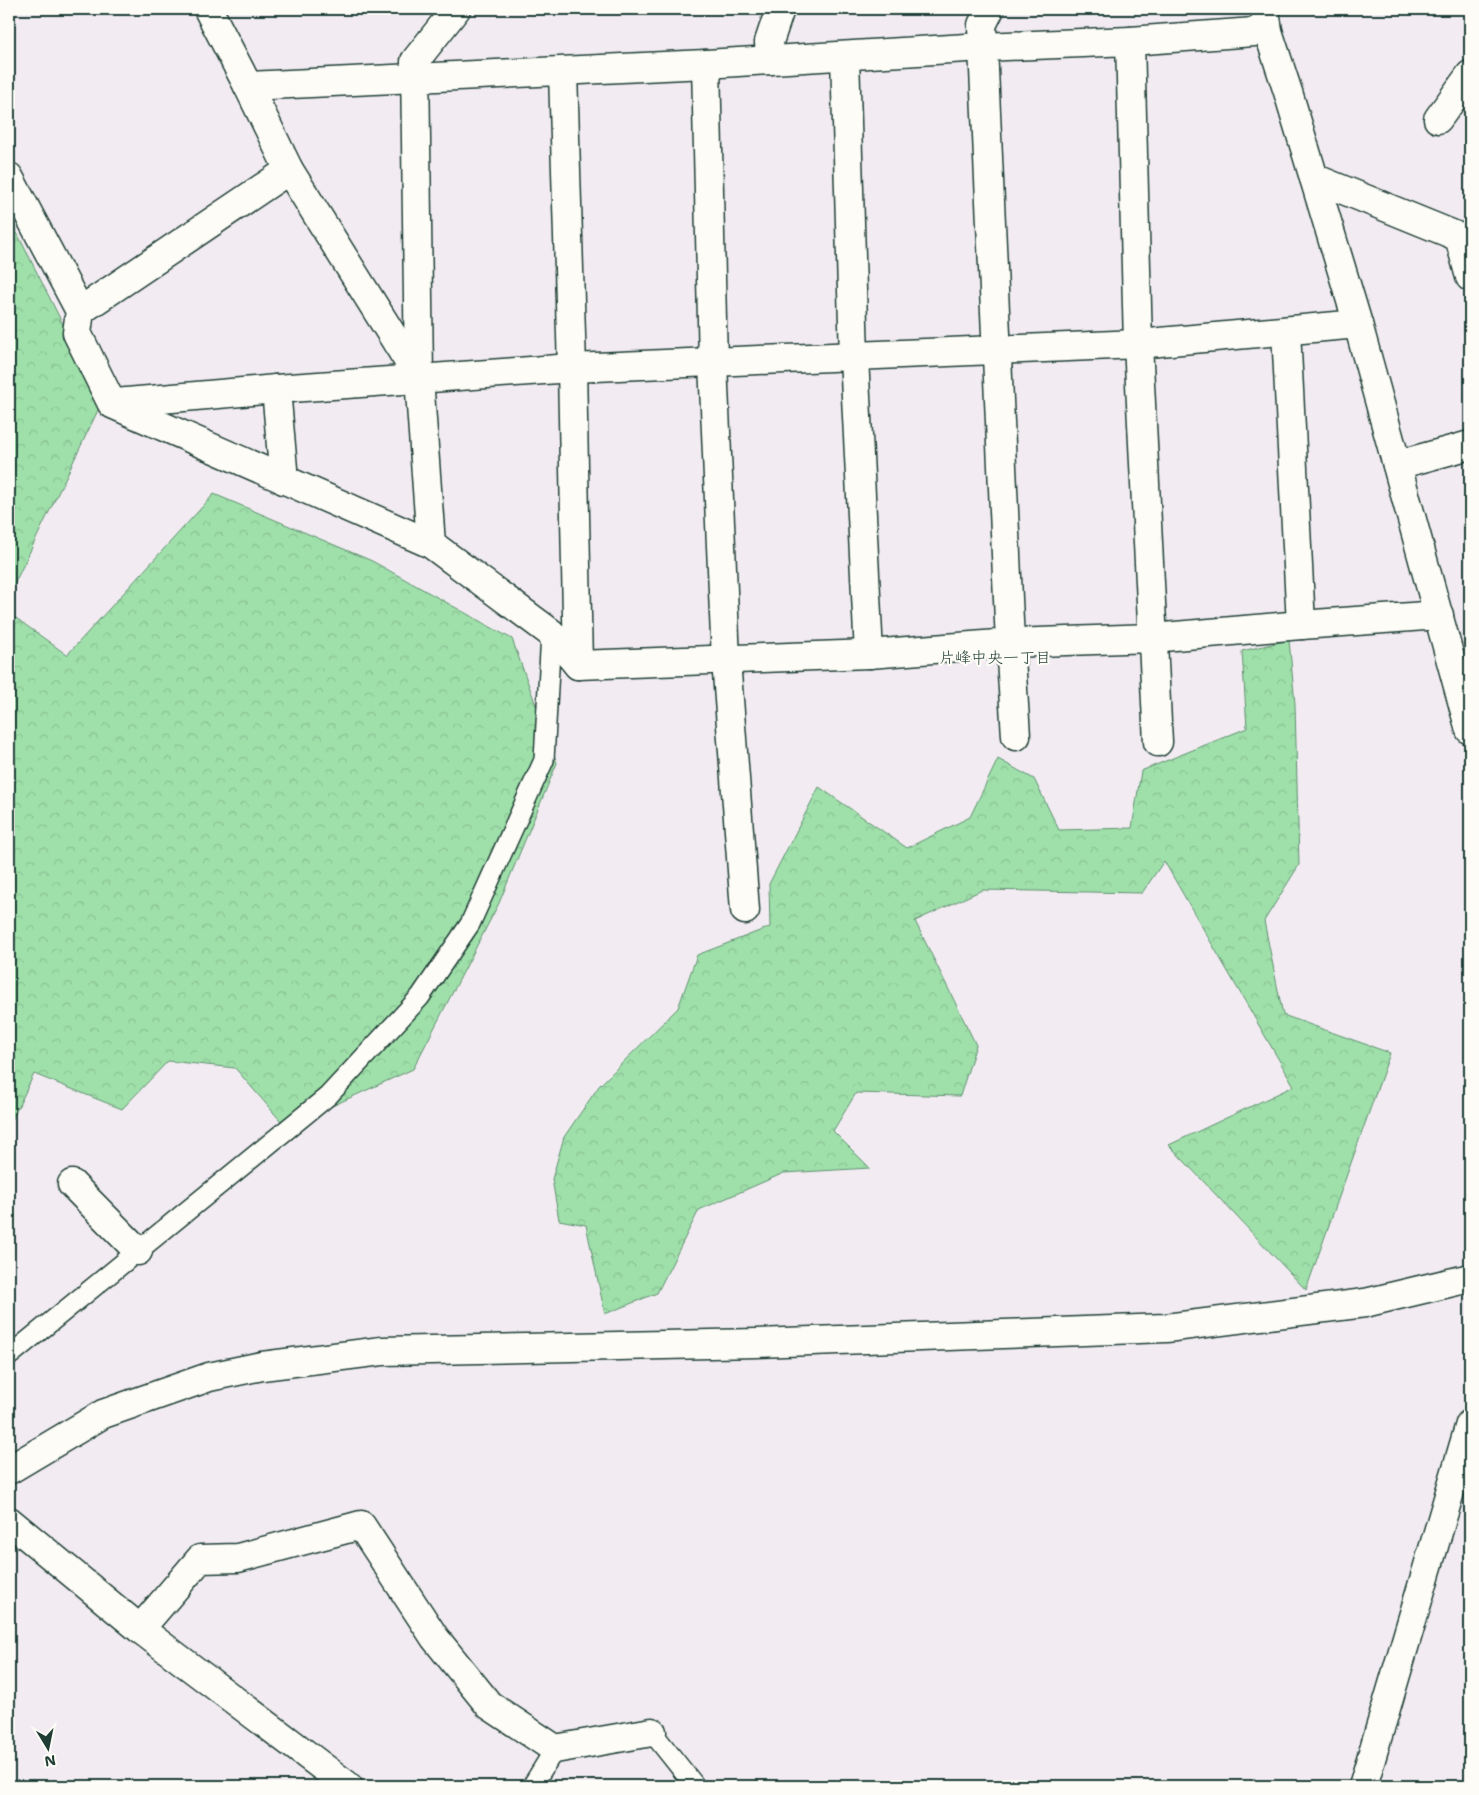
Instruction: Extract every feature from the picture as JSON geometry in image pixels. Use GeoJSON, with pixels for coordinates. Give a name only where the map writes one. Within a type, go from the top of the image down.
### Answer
{"type":"FeatureCollection","features":[{"type":"Feature","properties":{"kind":"street"},"geometry":{"type":"LineString","coordinates":[[208,9],[248,86],[288,170],[419,378]]}},
{"type":"Feature","properties":{"kind":"street"},"geometry":{"type":"LineString","coordinates":[[431,544],[419,378],[415,61],[456,9]]}},
{"type":"Feature","properties":{"kind":"street"},"geometry":{"type":"LineString","coordinates":[[770,60],[769,42],[780,9]]}},
{"type":"Feature","properties":{"kind":"street"},"geometry":{"type":"LineString","coordinates":[[990,9],[982,25],[1010,643],[1016,736]]}},
{"type":"Feature","properties":{"kind":"street"},"geometry":{"type":"LineString","coordinates":[[248,86],[563,72],[983,47],[1130,41],[1269,16],[1314,178],[1358,324],[1470,730]]}},
{"type":"Feature","properties":{"kind":"street"},"geometry":{"type":"LineString","coordinates":[[1130,41],[1138,344],[1158,742]]}},
{"type":"Feature","properties":{"kind":"street"},"geometry":{"type":"LineString","coordinates":[[845,56],[854,357],[869,654]]}},
{"type":"Feature","properties":{"kind":"street"},"geometry":{"type":"LineString","coordinates":[[706,64],[713,364],[726,660],[745,910]]}},
{"type":"Feature","properties":{"kind":"street"},"geometry":{"type":"LineString","coordinates":[[563,72],[572,368],[578,665]]}},
{"type":"Feature","properties":{"kind":"street"},"geometry":{"type":"LineString","coordinates":[[1438,119],[1470,75]]}},
{"type":"Feature","properties":{"kind":"street"},"geometry":{"type":"LineString","coordinates":[[80,311],[288,170]]}},
{"type":"Feature","properties":{"kind":"street"},"geometry":{"type":"LineString","coordinates":[[9,177],[80,311],[77,333],[112,404],[431,544],[552,633],[578,665]]}},
{"type":"Feature","properties":{"kind":"street"},"geometry":{"type":"LineString","coordinates":[[1314,178],[1465,240],[1470,278]]}},
{"type":"Feature","properties":{"kind":"street"},"geometry":{"type":"LineString","coordinates":[[112,404],[276,389],[572,368],[713,364],[996,349],[1138,344],[1358,324]]}},
{"type":"Feature","properties":{"kind":"street"},"geometry":{"type":"LineString","coordinates":[[1286,331],[1302,624]]}},
{"type":"Feature","properties":{"kind":"street"},"geometry":{"type":"LineString","coordinates":[[276,389],[284,480]]}},
{"type":"Feature","properties":{"kind":"street"},"geometry":{"type":"LineString","coordinates":[[1397,465],[1470,445]]}},
{"type":"Feature","properties":{"kind":"street"},"geometry":{"type":"LineString","coordinates":[[578,665],[869,654],[1010,643],[1152,638],[1302,624],[1439,615]]}},
{"type":"Feature","properties":{"kind":"street"},"geometry":{"type":"LineString","coordinates":[[72,1184],[138,1251]]}},
{"type":"Feature","properties":{"kind":"street"},"geometry":{"type":"LineString","coordinates":[[9,1470],[103,1414],[208,1377],[262,1366],[382,1350],[757,1343],[1166,1328],[1365,1304],[1470,1278]]}},
{"type":"Feature","properties":{"kind":"street"},"geometry":{"type":"LineString","coordinates":[[1363,1786],[1470,1424]]}},
{"type":"Feature","properties":{"kind":"street"},"geometry":{"type":"LineString","coordinates":[[9,1521],[140,1629],[348,1786]]}},
{"type":"Feature","properties":{"kind":"street"},"geometry":{"type":"LineString","coordinates":[[140,1629],[200,1559],[238,1558],[361,1525],[435,1638],[489,1705],[555,1749],[652,1732]]}},
{"type":"Feature","properties":{"kind":"lane"},"geometry":{"type":"LineString","coordinates":[[9,1356],[328,1096],[420,997],[470,924],[544,760],[552,633]]}},
{"type":"Feature","properties":{"kind":"lane"},"geometry":{"type":"LineString","coordinates":[[652,1732],[695,1786]]}},
{"type":"Feature","properties":{"kind":"lane"},"geometry":{"type":"LineString","coordinates":[[532,1786],[555,1749]]}},
{"type":"Feature","properties":{"kind":"green space"},"geometry":{"type":"Polygon","coordinates":[[[9,217],[102,402],[9,595],[9,217]]]}},
{"type":"Feature","properties":{"kind":"green space"},"geometry":{"type":"Polygon","coordinates":[[[214,494],[372,561],[512,639],[557,763],[499,903],[413,1069],[286,1127],[235,1068],[168,1061],[122,1109],[34,1074],[9,1126],[9,613],[67,655],[214,494]]]}},
{"type":"Feature","properties":{"kind":"green space"},"geometry":{"type":"Polygon","coordinates":[[[1289,640],[1295,704],[1299,865],[1264,921],[1283,1015],[1390,1053],[1306,1290],[1169,1145],[1294,1086],[1164,861],[1142,893],[982,890],[915,921],[976,1045],[960,1096],[856,1093],[833,1131],[870,1168],[784,1173],[699,1210],[657,1293],[605,1314],[586,1225],[559,1220],[552,1179],[564,1137],[599,1086],[678,1008],[697,955],[770,927],[769,884],[819,787],[907,848],[970,817],[998,759],[1034,779],[1059,830],[1132,828],[1141,771],[1247,728],[1242,651],[1289,640]]]}},
{"type":"Feature","properties":{"kind":"district","name":"片峰中央一丁目"},"geometry":{"type":"Point","coordinates":[995,657]}}]}
